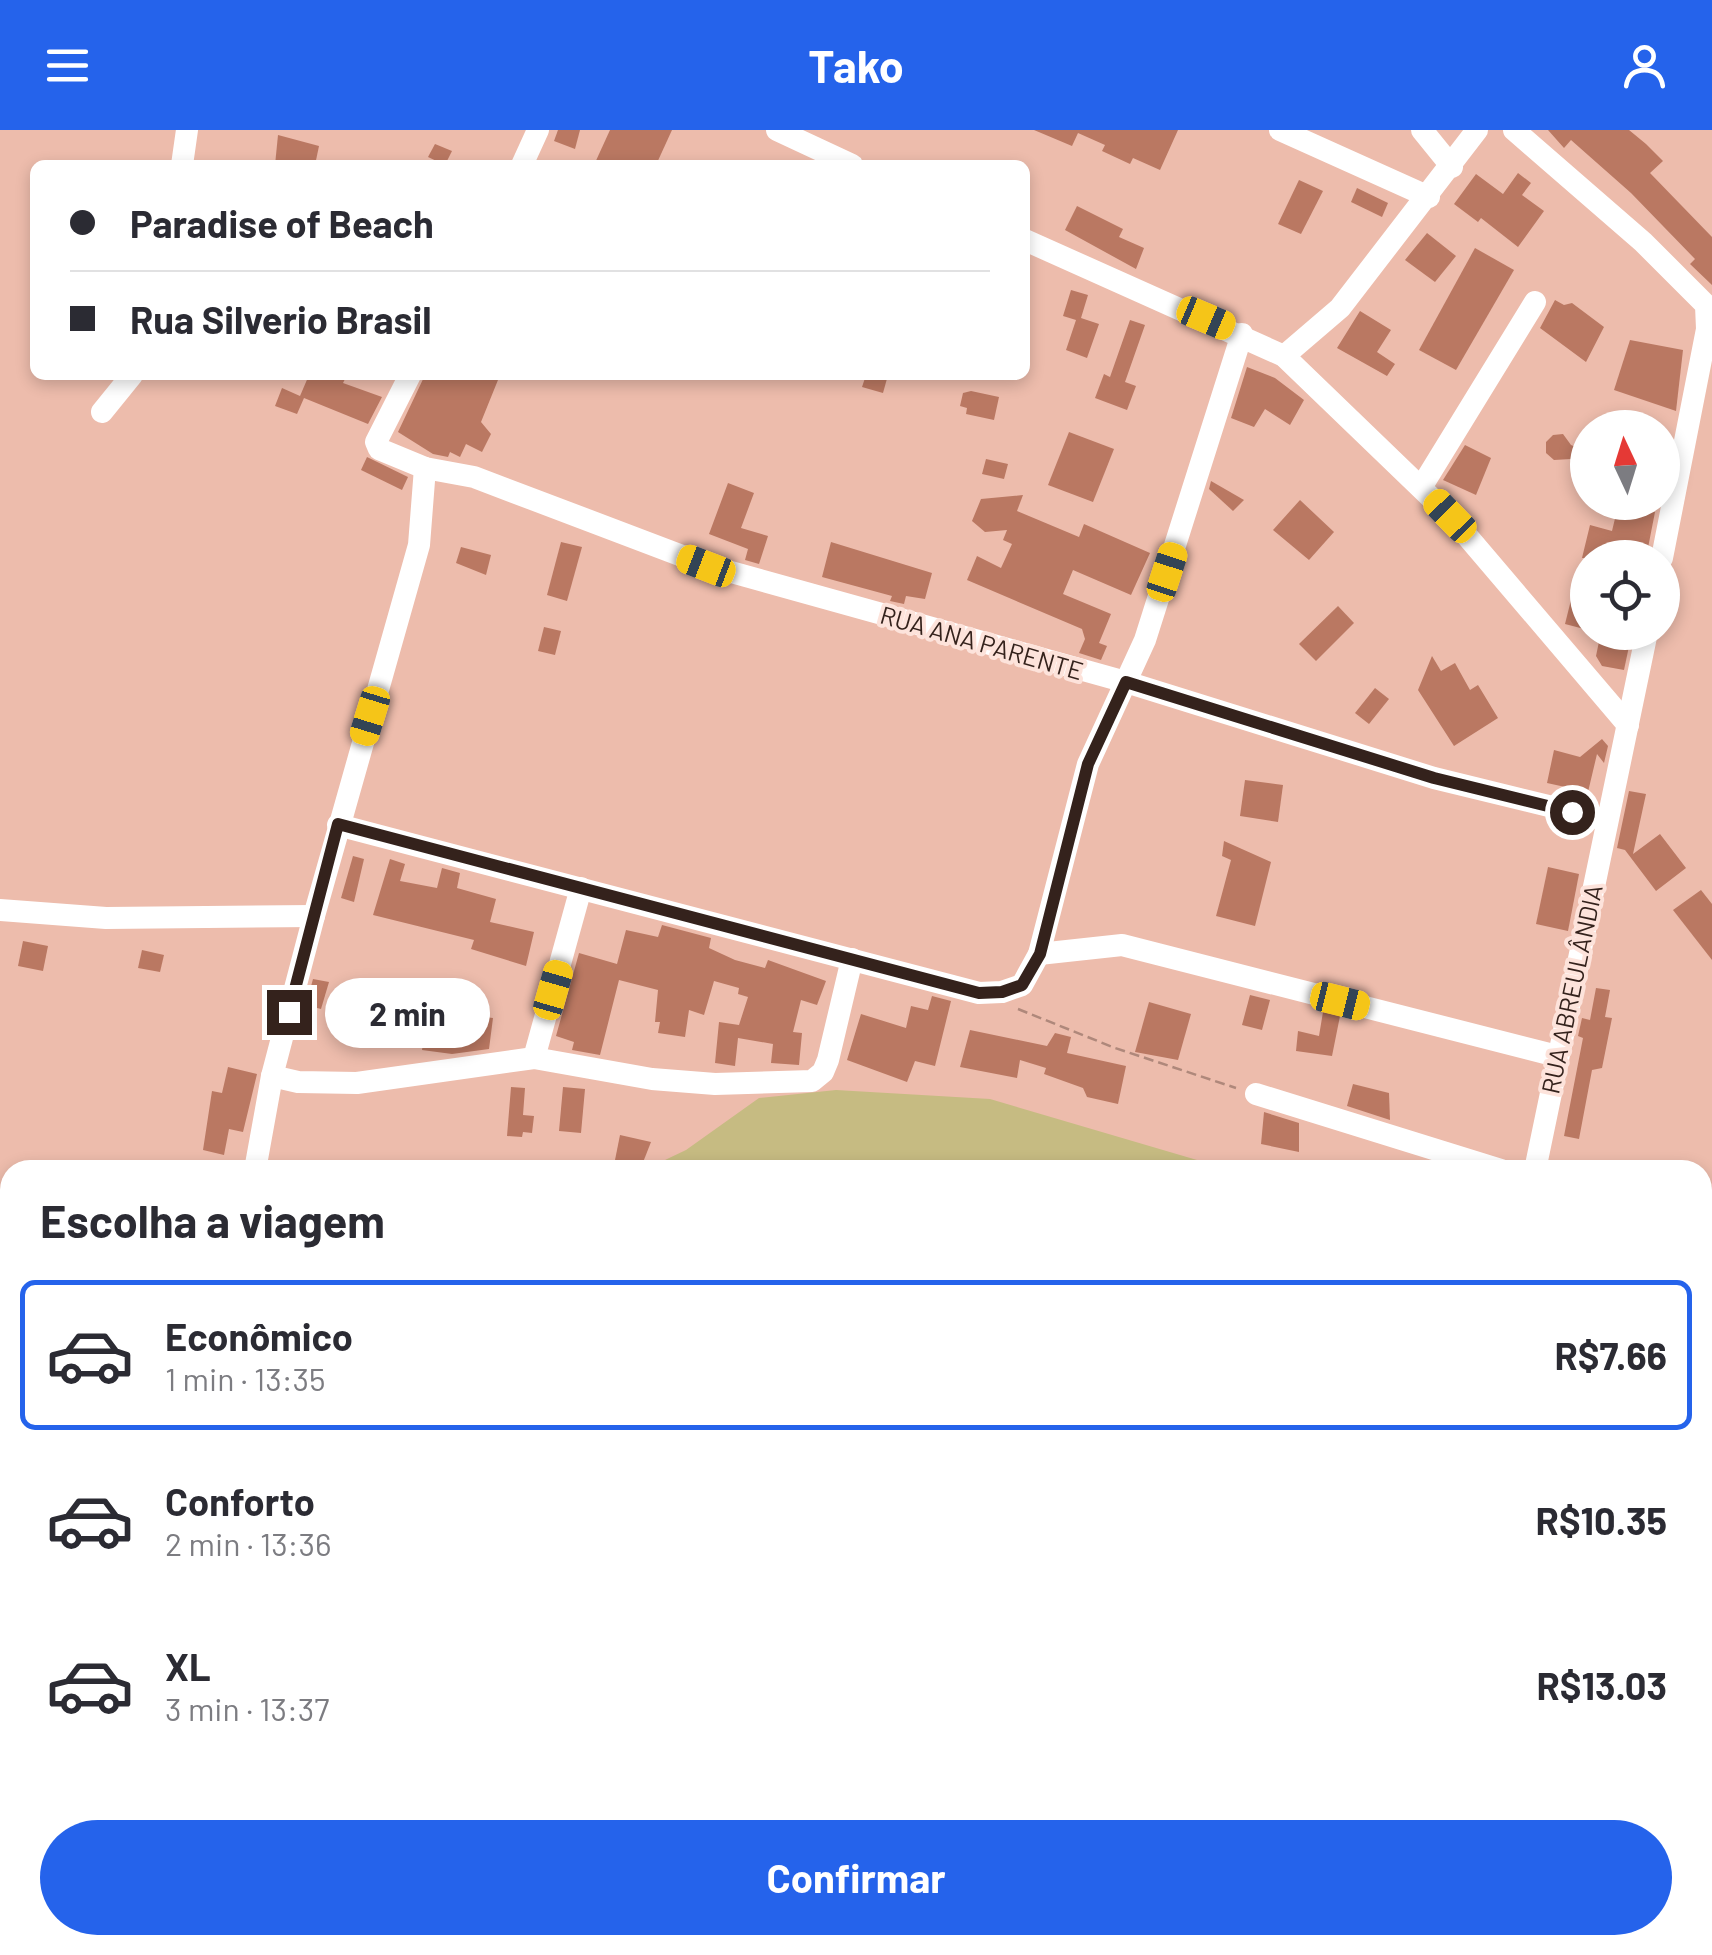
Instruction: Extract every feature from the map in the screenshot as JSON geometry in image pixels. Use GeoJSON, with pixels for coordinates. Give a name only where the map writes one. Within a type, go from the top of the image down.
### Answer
{"type":"FeatureCollection","features":[{"type":"Feature","properties":{"kind":"street"},"geometry":{"type":"LineString","coordinates":[[183,160],[187,130]]}},
{"type":"Feature","properties":{"kind":"street"},"geometry":{"type":"LineString","coordinates":[[524,160],[538,130]]}},
{"type":"Feature","properties":{"kind":"street"},"geometry":{"type":"LineString","coordinates":[[777,130],[841,160]]}},
{"type":"Feature","properties":{"kind":"street"},"geometry":{"type":"LineString","coordinates":[[1280,130],[1429,198]]}},
{"type":"Feature","properties":{"kind":"street"},"geometry":{"type":"LineString","coordinates":[[1422,130],[1452,167]]}},
{"type":"Feature","properties":{"kind":"street"},"geometry":{"type":"LineString","coordinates":[[1284,356],[1340,308],[1429,198],[1477,130]]}},
{"type":"Feature","properties":{"kind":"street"},"geometry":{"type":"LineString","coordinates":[[1514,130],[1644,242],[1706,305],[1705,344],[1666,540]]}},
{"type":"Feature","properties":{"kind":"street"},"geometry":{"type":"LineString","coordinates":[[1030,242],[1284,356],[1422,486],[1628,725]]}},
{"type":"Feature","properties":{"kind":"street"},"geometry":{"type":"LineString","coordinates":[[1422,486],[1535,302]]}},
{"type":"Feature","properties":{"kind":"street"},"geometry":{"type":"LineString","coordinates":[[338,824],[990,993],[1022,985],[1040,954],[1088,764],[1145,640],[1242,334]]}},
{"type":"Feature","properties":{"kind":"street"},"geometry":{"type":"LineString","coordinates":[[102,412],[128,380]]}},
{"type":"Feature","properties":{"kind":"street","name":"RUA ANA PARENTE"},"geometry":{"type":"LineString","coordinates":[[407,380],[376,434],[379,449],[425,468],[474,476],[706,566],[1126,682],[1434,778],[1606,820]]}},
{"type":"Feature","properties":{"kind":"street"},"geometry":{"type":"LineString","coordinates":[[257,1160],[272,1076],[338,824],[418,544],[425,468]]}},
{"type":"Feature","properties":{"kind":"street","name":"RUA ABREULÂNDIA"},"geometry":{"type":"LineString","coordinates":[[1536,1160],[1643,650]]}},
{"type":"Feature","properties":{"kind":"street"},"geometry":{"type":"LineString","coordinates":[[534,1058],[582,888]]}},
{"type":"Feature","properties":{"kind":"street"},"geometry":{"type":"LineString","coordinates":[[0,910],[106,918],[314,916]]}},
{"type":"Feature","properties":{"kind":"street"},"geometry":{"type":"LineString","coordinates":[[1040,954],[1122,946],[1557,1056]]}},
{"type":"Feature","properties":{"kind":"street"},"geometry":{"type":"LineString","coordinates":[[272,1076],[298,1082],[357,1082],[534,1058],[652,1079],[715,1084],[812,1082],[828,1060],[852,959]]}},
{"type":"Feature","properties":{"kind":"street"},"geometry":{"type":"LineString","coordinates":[[1256,1094],[1469,1160]]}},
{"type":"Feature","properties":{"kind":"path"},"geometry":{"type":"LineString","coordinates":[[1013,1007],[1115,1048],[1256,1094]]}},
{"type":"Feature","properties":{"kind":"shaded area"},"geometry":{"type":"Polygon","coordinates":[[[836,1090],[990,1099],[1197,1160],[665,1160],[686,1150],[759,1098],[836,1090]]]}},
{"type":"Feature","properties":{"kind":"building"},"geometry":{"type":"Polygon","coordinates":[[[558,130],[580,130],[575,149],[554,141],[558,130]]]}},
{"type":"Feature","properties":{"kind":"building"},"geometry":{"type":"Polygon","coordinates":[[[610,130],[672,130],[658,160],[596,160],[610,130]]]}},
{"type":"Feature","properties":{"kind":"building"},"geometry":{"type":"Polygon","coordinates":[[[1034,130],[1178,130],[1160,170],[1133,158],[1130,164],[1102,151],[1105,145],[1078,133],[1072,146],[1034,130]]]}},
{"type":"Feature","properties":{"kind":"building"},"geometry":{"type":"Polygon","coordinates":[[[1548,130],[1629,130],[1646,144],[1663,161],[1650,173],[1712,237],[1712,285],[1690,264],[1695,259],[1631,193],[1571,140],[1564,148],[1548,130]]]}},
{"type":"Feature","properties":{"kind":"building"},"geometry":{"type":"Polygon","coordinates":[[[278,135],[319,146],[316,160],[276,160],[278,135]]]}},
{"type":"Feature","properties":{"kind":"building"},"geometry":{"type":"Polygon","coordinates":[[[435,144],[452,151],[448,160],[428,157],[435,144]]]}},
{"type":"Feature","properties":{"kind":"building"},"geometry":{"type":"Polygon","coordinates":[[[1518,173],[1531,183],[1522,195],[1544,211],[1518,247],[1481,218],[1478,222],[1454,204],[1476,174],[1503,194],[1518,173]]]}},
{"type":"Feature","properties":{"kind":"building"},"geometry":{"type":"Polygon","coordinates":[[[1299,180],[1323,191],[1301,234],[1278,224],[1299,180]]]}},
{"type":"Feature","properties":{"kind":"building"},"geometry":{"type":"Polygon","coordinates":[[[1357,188],[1388,203],[1382,217],[1351,202],[1357,188]]]}},
{"type":"Feature","properties":{"kind":"building"},"geometry":{"type":"Polygon","coordinates":[[[1077,206],[1123,229],[1119,237],[1144,248],[1136,269],[1065,230],[1077,206]]]}},
{"type":"Feature","properties":{"kind":"building"},"geometry":{"type":"Polygon","coordinates":[[[1427,233],[1456,256],[1435,282],[1405,260],[1427,233]]]}},
{"type":"Feature","properties":{"kind":"building"},"geometry":{"type":"Polygon","coordinates":[[[1475,248],[1514,270],[1456,370],[1419,350],[1475,248]]]}},
{"type":"Feature","properties":{"kind":"building"},"geometry":{"type":"Polygon","coordinates":[[[1071,290],[1088,295],[1081,318],[1099,324],[1087,358],[1066,350],[1076,320],[1063,316],[1071,290]]]}},
{"type":"Feature","properties":{"kind":"building"},"geometry":{"type":"Polygon","coordinates":[[[1555,300],[1564,305],[1572,303],[1604,327],[1586,362],[1540,328],[1555,300]]]}},
{"type":"Feature","properties":{"kind":"building"},"geometry":{"type":"Polygon","coordinates":[[[1360,311],[1391,330],[1377,352],[1395,364],[1387,376],[1337,348],[1360,311]]]}},
{"type":"Feature","properties":{"kind":"building"},"geometry":{"type":"Polygon","coordinates":[[[1130,320],[1145,325],[1125,382],[1136,386],[1127,410],[1095,398],[1104,374],[1110,377],[1130,320]]]}},
{"type":"Feature","properties":{"kind":"building"},"geometry":{"type":"Polygon","coordinates":[[[1630,340],[1683,350],[1676,410],[1614,390],[1630,340]]]}},
{"type":"Feature","properties":{"kind":"building"},"geometry":{"type":"Polygon","coordinates":[[[1247,367],[1275,378],[1304,400],[1290,425],[1265,409],[1254,427],[1231,418],[1247,367]]]}},
{"type":"Feature","properties":{"kind":"building"},"geometry":{"type":"Polygon","coordinates":[[[307,380],[344,380],[343,383],[382,397],[368,424],[304,398],[297,414],[275,406],[282,388],[300,396],[307,380]]]}},
{"type":"Feature","properties":{"kind":"building"},"geometry":{"type":"Polygon","coordinates":[[[423,380],[498,380],[481,422],[491,434],[482,452],[466,444],[460,457],[450,452],[448,457],[433,454],[398,432],[423,380]]]}},
{"type":"Feature","properties":{"kind":"building"},"geometry":{"type":"Polygon","coordinates":[[[864,380],[887,380],[883,393],[862,387],[864,380]]]}},
{"type":"Feature","properties":{"kind":"building"},"geometry":{"type":"Polygon","coordinates":[[[963,393],[999,397],[994,420],[966,414],[967,408],[960,406],[963,393]]]}},
{"type":"Feature","properties":{"kind":"building"},"geometry":{"type":"Polygon","coordinates":[[[1069,432],[1114,449],[1093,502],[1048,485],[1069,432]]]}},
{"type":"Feature","properties":{"kind":"building"},"geometry":{"type":"Polygon","coordinates":[[[1563,434],[1570,444],[1570,459],[1554,460],[1546,453],[1546,442],[1553,435],[1563,434]]]}},
{"type":"Feature","properties":{"kind":"building"},"geometry":{"type":"Polygon","coordinates":[[[1465,445],[1491,458],[1476,495],[1443,480],[1465,445]]]}},
{"type":"Feature","properties":{"kind":"building"},"geometry":{"type":"Polygon","coordinates":[[[367,457],[408,477],[402,490],[361,470],[367,457]]]}},
{"type":"Feature","properties":{"kind":"building"},"geometry":{"type":"Polygon","coordinates":[[[986,459],[1008,464],[1004,479],[982,474],[986,459]]]}},
{"type":"Feature","properties":{"kind":"building"},"geometry":{"type":"Polygon","coordinates":[[[1211,481],[1244,500],[1233,511],[1209,489],[1211,481]]]}},
{"type":"Feature","properties":{"kind":"building"},"geometry":{"type":"Polygon","coordinates":[[[728,483],[754,493],[741,528],[768,536],[759,564],[745,560],[748,549],[709,534],[728,483]]]}},
{"type":"Feature","properties":{"kind":"building"},"geometry":{"type":"Polygon","coordinates":[[[1023,495],[1017,511],[1079,537],[1084,524],[1150,553],[1131,595],[1073,570],[1063,594],[1111,614],[1099,643],[1107,646],[1101,660],[1079,653],[1085,639],[1082,629],[967,580],[977,556],[1001,568],[1012,544],[1003,540],[1007,530],[985,532],[972,521],[981,499],[1023,495]]]}},
{"type":"Feature","properties":{"kind":"building"},"geometry":{"type":"Polygon","coordinates":[[[1300,500],[1334,532],[1309,560],[1273,530],[1300,500]]]}},
{"type":"Feature","properties":{"kind":"building"},"geometry":{"type":"Polygon","coordinates":[[[1615,520],[1653,520],[1650,540],[1586,540],[1590,525],[1612,531],[1615,520]]]}},
{"type":"Feature","properties":{"kind":"building"},"geometry":{"type":"Polygon","coordinates":[[[561,542],[582,547],[567,601],[547,595],[561,542]]]}},
{"type":"Feature","properties":{"kind":"building"},"geometry":{"type":"Polygon","coordinates":[[[831,542],[932,573],[925,599],[906,596],[904,604],[890,601],[892,596],[822,577],[831,542]]]}},
{"type":"Feature","properties":{"kind":"building"},"geometry":{"type":"Polygon","coordinates":[[[461,547],[491,555],[486,575],[456,563],[461,547]]]}},
{"type":"Feature","properties":{"kind":"building"},"geometry":{"type":"Polygon","coordinates":[[[1338,606],[1354,623],[1316,661],[1299,644],[1338,606]]]}},
{"type":"Feature","properties":{"kind":"building"},"geometry":{"type":"Polygon","coordinates":[[[544,627],[561,631],[555,655],[538,651],[544,627]]]}},
{"type":"Feature","properties":{"kind":"building"},"geometry":{"type":"Polygon","coordinates":[[[1597,650],[1628,650],[1624,670],[1602,666],[1597,650]]]}},
{"type":"Feature","properties":{"kind":"building"},"geometry":{"type":"Polygon","coordinates":[[[1432,656],[1441,671],[1455,663],[1470,690],[1478,685],[1498,718],[1454,746],[1418,690],[1432,656]]]}},
{"type":"Feature","properties":{"kind":"building"},"geometry":{"type":"Polygon","coordinates":[[[1375,688],[1389,699],[1369,724],[1355,713],[1375,688]]]}},
{"type":"Feature","properties":{"kind":"building"},"geometry":{"type":"Polygon","coordinates":[[[1602,739],[1608,746],[1604,763],[1597,754],[1588,792],[1547,783],[1554,750],[1580,757],[1602,739]]]}},
{"type":"Feature","properties":{"kind":"building"},"geometry":{"type":"Polygon","coordinates":[[[1245,780],[1283,785],[1278,822],[1240,816],[1245,780]]]}},
{"type":"Feature","properties":{"kind":"building"},"geometry":{"type":"Polygon","coordinates":[[[1629,791],[1646,794],[1633,854],[1660,834],[1686,868],[1656,891],[1625,850],[1617,848],[1629,791]]]}},
{"type":"Feature","properties":{"kind":"building"},"geometry":{"type":"Polygon","coordinates":[[[1224,841],[1271,862],[1255,926],[1216,916],[1231,860],[1222,856],[1224,841]]]}},
{"type":"Feature","properties":{"kind":"building"},"geometry":{"type":"Polygon","coordinates":[[[353,856],[364,859],[354,902],[341,898],[353,856]]]}},
{"type":"Feature","properties":{"kind":"building"},"geometry":{"type":"Polygon","coordinates":[[[390,859],[405,864],[400,881],[437,888],[442,868],[460,873],[457,888],[496,899],[490,922],[534,932],[526,966],[471,949],[474,940],[373,915],[390,859]]]}},
{"type":"Feature","properties":{"kind":"building"},"geometry":{"type":"Polygon","coordinates":[[[1548,867],[1579,874],[1568,931],[1536,924],[1548,867]]]}},
{"type":"Feature","properties":{"kind":"building"},"geometry":{"type":"Polygon","coordinates":[[[1701,890],[1712,904],[1712,960],[1673,910],[1701,890]]]}},
{"type":"Feature","properties":{"kind":"building"},"geometry":{"type":"Polygon","coordinates":[[[662,925],[711,938],[709,948],[735,960],[765,968],[768,960],[826,981],[817,1005],[801,1000],[793,1032],[802,1033],[799,1065],[771,1063],[773,1044],[738,1038],[735,1066],[715,1063],[719,1022],[739,1025],[748,997],[738,994],[739,988],[714,981],[704,1015],[689,1010],[685,1037],[658,1033],[658,990],[619,980],[600,1055],[572,1050],[574,1042],[556,1036],[579,953],[617,964],[626,930],[658,937],[662,925]]]}},
{"type":"Feature","properties":{"kind":"building"},"geometry":{"type":"Polygon","coordinates":[[[23,941],[48,946],[43,971],[18,966],[23,941]]]}},
{"type":"Feature","properties":{"kind":"building"},"geometry":{"type":"Polygon","coordinates":[[[142,950],[164,955],[160,972],[138,968],[142,950]]]}},
{"type":"Feature","properties":{"kind":"building"},"geometry":{"type":"Polygon","coordinates":[[[313,979],[329,982],[321,1009],[306,1005],[313,979]]]}},
{"type":"Feature","properties":{"kind":"building"},"geometry":{"type":"Polygon","coordinates":[[[1596,988],[1610,990],[1605,1017],[1612,1018],[1602,1068],[1592,1070],[1579,1139],[1564,1136],[1583,1038],[1578,1036],[1582,1018],[1590,1020],[1596,988]]]}},
{"type":"Feature","properties":{"kind":"building"},"geometry":{"type":"Polygon","coordinates":[[[1250,995],[1270,1000],[1262,1030],[1242,1025],[1250,995]]]}},
{"type":"Feature","properties":{"kind":"building"},"geometry":{"type":"Polygon","coordinates":[[[932,996],[951,1001],[935,1066],[915,1061],[907,1082],[847,1060],[861,1014],[906,1028],[911,1006],[928,1010],[932,996]]]}},
{"type":"Feature","properties":{"kind":"building"},"geometry":{"type":"Polygon","coordinates":[[[1149,1002],[1191,1014],[1178,1060],[1135,1052],[1149,1002]]]}},
{"type":"Feature","properties":{"kind":"building"},"geometry":{"type":"Polygon","coordinates":[[[1323,1012],[1340,1016],[1332,1056],[1296,1051],[1298,1031],[1319,1036],[1323,1012]]]}},
{"type":"Feature","properties":{"kind":"building"},"geometry":{"type":"Polygon","coordinates":[[[467,1015],[493,1018],[489,1049],[452,1054],[422,1050],[427,1020],[466,1027],[467,1015]]]}},
{"type":"Feature","properties":{"kind":"building"},"geometry":{"type":"Polygon","coordinates":[[[970,1030],[1047,1046],[1055,1033],[1071,1037],[1067,1053],[1126,1066],[1118,1104],[1087,1097],[1083,1088],[1044,1074],[1046,1068],[1020,1060],[1017,1078],[960,1067],[970,1030]]]}},
{"type":"Feature","properties":{"kind":"building"},"geometry":{"type":"Polygon","coordinates":[[[228,1067],[257,1074],[243,1132],[229,1129],[224,1155],[203,1150],[212,1091],[222,1093],[228,1067]]]}},
{"type":"Feature","properties":{"kind":"building"},"geometry":{"type":"Polygon","coordinates":[[[1353,1084],[1389,1093],[1390,1120],[1347,1106],[1353,1084]]]}},
{"type":"Feature","properties":{"kind":"building"},"geometry":{"type":"Polygon","coordinates":[[[511,1087],[525,1088],[523,1115],[534,1116],[532,1133],[523,1132],[522,1137],[507,1136],[511,1087]]]}},
{"type":"Feature","properties":{"kind":"building"},"geometry":{"type":"Polygon","coordinates":[[[563,1087],[585,1089],[581,1133],[559,1131],[563,1087]]]}},
{"type":"Feature","properties":{"kind":"building"},"geometry":{"type":"Polygon","coordinates":[[[1264,1112],[1299,1123],[1299,1152],[1261,1144],[1264,1112]]]}},
{"type":"Feature","properties":{"kind":"building"},"geometry":{"type":"Polygon","coordinates":[[[620,1135],[651,1142],[644,1160],[615,1160],[620,1135]]]}},
{"type":"Feature","properties":{"kind":"route"},"geometry":{"type":"LineString","coordinates":[[289,1012],[338,824],[979,993],[1013,989],[1022,985],[1040,954],[1088,764],[1126,682],[1434,778],[1572,812]]}}]}
